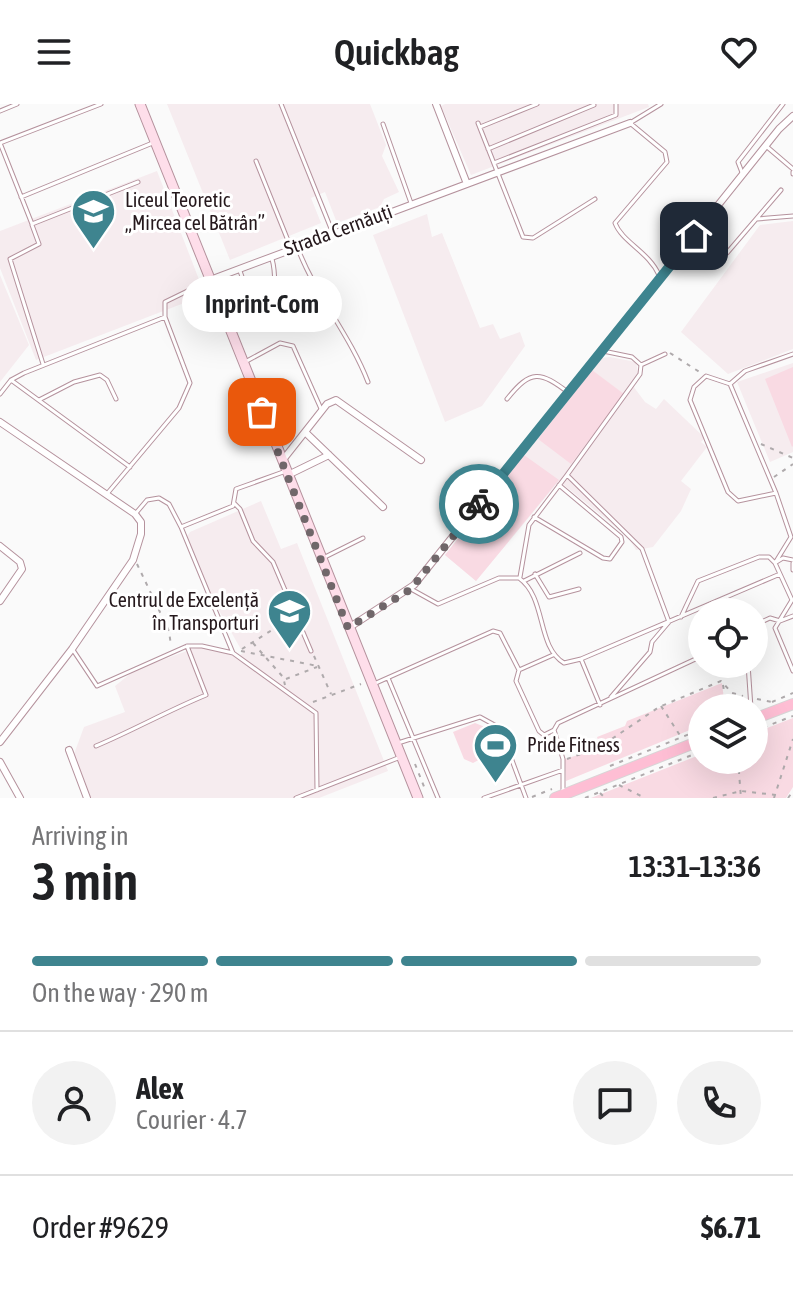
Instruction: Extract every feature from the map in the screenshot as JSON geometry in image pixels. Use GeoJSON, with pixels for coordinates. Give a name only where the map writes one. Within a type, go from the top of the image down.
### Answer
{"type":"FeatureCollection","features":[{"type":"Feature","properties":{"kind":"main road"},"geometry":{"type":"LineString","coordinates":[[140,104],[418,798]]}},
{"type":"Feature","properties":{"kind":"main road"},"geometry":{"type":"LineString","coordinates":[[768,711],[793,704]]}},
{"type":"Feature","properties":{"kind":"main road"},"geometry":{"type":"LineString","coordinates":[[560,792],[688,745]]}},
{"type":"Feature","properties":{"kind":"street"},"geometry":{"type":"LineString","coordinates":[[436,104],[467,184]]}},
{"type":"Feature","properties":{"kind":"street"},"geometry":{"type":"LineString","coordinates":[[348,628],[411,589],[793,116]]}},
{"type":"Feature","properties":{"kind":"street","name":"Strada Cernăuți"},"geometry":{"type":"LineString","coordinates":[[210,280],[332,231],[630,123]]}},
{"type":"Feature","properties":{"kind":"street"},"geometry":{"type":"LineString","coordinates":[[282,461],[331,401],[344,403],[421,460]]}},
{"type":"Feature","properties":{"kind":"street"},"geometry":{"type":"LineString","coordinates":[[0,422],[135,514],[141,522],[133,560],[72,649],[0,742]]}},
{"type":"Feature","properties":{"kind":"street"},"geometry":{"type":"LineString","coordinates":[[305,432],[383,507]]}},
{"type":"Feature","properties":{"kind":"street"},"geometry":{"type":"LineString","coordinates":[[287,473],[329,455]]}},
{"type":"Feature","properties":{"kind":"street"},"geometry":{"type":"LineString","coordinates":[[0,546],[20,562],[22,569],[0,601]]}},
{"type":"Feature","properties":{"kind":"street"},"geometry":{"type":"LineString","coordinates":[[69,750],[87,798]]}},
{"type":"Feature","properties":{"kind":"street"},"geometry":{"type":"LineString","coordinates":[[0,762],[20,798]]}},
{"type":"Feature","properties":{"kind":"lane"},"geometry":{"type":"LineString","coordinates":[[0,111],[17,104]]}},
{"type":"Feature","properties":{"kind":"lane"},"geometry":{"type":"LineString","coordinates":[[43,364],[10,259],[39,244],[0,143],[101,104]]}},
{"type":"Feature","properties":{"kind":"lane"},"geometry":{"type":"LineString","coordinates":[[281,104],[332,231]]}},
{"type":"Feature","properties":{"kind":"lane"},"geometry":{"type":"LineString","coordinates":[[537,104],[479,125],[520,232],[528,240],[595,199]]}},
{"type":"Feature","properties":{"kind":"lane"},"geometry":{"type":"LineString","coordinates":[[494,163],[616,115],[616,104]]}},
{"type":"Feature","properties":{"kind":"lane"},"geometry":{"type":"LineString","coordinates":[[660,279],[644,252],[618,231],[615,223],[668,158],[658,145],[630,123],[661,104]]}},
{"type":"Feature","properties":{"kind":"lane"},"geometry":{"type":"LineString","coordinates":[[743,175],[738,162],[783,104]]}},
{"type":"Feature","properties":{"kind":"lane"},"geometry":{"type":"LineString","coordinates":[[488,149],[594,105]]}},
{"type":"Feature","properties":{"kind":"lane"},"geometry":{"type":"LineString","coordinates":[[383,124],[411,203]]}},
{"type":"Feature","properties":{"kind":"lane"},"geometry":{"type":"LineString","coordinates":[[21,197],[155,142]]}},
{"type":"Feature","properties":{"kind":"lane"},"geometry":{"type":"LineString","coordinates":[[766,146],[793,172]]}},
{"type":"Feature","properties":{"kind":"lane"},"geometry":{"type":"LineString","coordinates":[[256,161],[294,247],[339,329],[353,344],[368,382]]}},
{"type":"Feature","properties":{"kind":"lane"},"geometry":{"type":"LineString","coordinates":[[32,224],[138,182]]}},
{"type":"Feature","properties":{"kind":"lane"},"geometry":{"type":"LineString","coordinates":[[694,236],[723,255],[730,252],[781,190]]}},
{"type":"Feature","properties":{"kind":"lane"},"geometry":{"type":"LineString","coordinates":[[757,219],[793,216]]}},
{"type":"Feature","properties":{"kind":"lane"},"geometry":{"type":"LineString","coordinates":[[230,330],[276,306],[272,289],[276,273],[271,256]]}},
{"type":"Feature","properties":{"kind":"lane"},"geometry":{"type":"LineString","coordinates":[[240,268],[256,317]]}},
{"type":"Feature","properties":{"kind":"lane"},"geometry":{"type":"LineString","coordinates":[[106,495],[188,393],[190,383],[165,317],[165,302],[210,280]]}},
{"type":"Feature","properties":{"kind":"lane"},"geometry":{"type":"LineString","coordinates":[[0,394],[11,380],[43,364],[165,317]]}},
{"type":"Feature","properties":{"kind":"lane"},"geometry":{"type":"LineString","coordinates":[[243,363],[280,343],[293,346],[322,411]]}},
{"type":"Feature","properties":{"kind":"lane"},"geometry":{"type":"LineString","coordinates":[[603,351],[632,357],[641,365]]}},
{"type":"Feature","properties":{"kind":"lane"},"geometry":{"type":"LineString","coordinates":[[641,365],[665,354]]}},
{"type":"Feature","properties":{"kind":"lane"},"geometry":{"type":"LineString","coordinates":[[730,384],[745,371],[793,354]]}},
{"type":"Feature","properties":{"kind":"lane"},"geometry":{"type":"LineString","coordinates":[[641,365],[636,385],[534,517],[524,537],[522,579],[533,594],[553,655],[564,663],[581,659],[780,574]]}},
{"type":"Feature","properties":{"kind":"lane"},"geometry":{"type":"LineString","coordinates":[[39,400],[74,382],[100,375],[107,380],[116,399]]}},
{"type":"Feature","properties":{"kind":"lane"},"geometry":{"type":"LineString","coordinates":[[507,399],[520,382],[534,375],[542,375],[569,393]]}},
{"type":"Feature","properties":{"kind":"lane"},"geometry":{"type":"LineString","coordinates":[[775,563],[791,537],[776,493],[730,384],[706,376],[691,391],[690,400],[728,492],[738,501],[776,493]]}},
{"type":"Feature","properties":{"kind":"lane"},"geometry":{"type":"LineString","coordinates":[[11,380],[130,467]]}},
{"type":"Feature","properties":{"kind":"lane"},"geometry":{"type":"LineString","coordinates":[[287,473],[236,489],[234,503],[253,541],[273,562],[311,651]]}},
{"type":"Feature","properties":{"kind":"lane"},"geometry":{"type":"LineString","coordinates":[[567,475],[642,549],[669,622]]}},
{"type":"Feature","properties":{"kind":"lane"},"geometry":{"type":"LineString","coordinates":[[534,517],[603,558],[610,559],[622,542],[621,537],[559,485]]}},
{"type":"Feature","properties":{"kind":"lane"},"geometry":{"type":"LineString","coordinates":[[135,514],[147,500],[159,498],[169,504],[234,654]]}},
{"type":"Feature","properties":{"kind":"lane"},"geometry":{"type":"LineString","coordinates":[[181,527],[234,503]]}},
{"type":"Feature","properties":{"kind":"lane"},"geometry":{"type":"LineString","coordinates":[[321,558],[363,538]]}},
{"type":"Feature","properties":{"kind":"lane"},"geometry":{"type":"LineString","coordinates":[[411,589],[438,604],[499,578],[522,579],[580,553]]}},
{"type":"Feature","properties":{"kind":"lane"},"geometry":{"type":"LineString","coordinates":[[681,617],[698,581],[759,557],[769,557],[775,563],[792,600],[775,628],[793,671]]}},
{"type":"Feature","properties":{"kind":"lane"},"geometry":{"type":"LineString","coordinates":[[775,563],[783,558],[793,561],[793,570]]}},
{"type":"Feature","properties":{"kind":"lane"},"geometry":{"type":"LineString","coordinates":[[535,574],[549,597],[579,589]]}},
{"type":"Feature","properties":{"kind":"lane"},"geometry":{"type":"LineString","coordinates":[[768,619],[780,621],[793,616]]}},
{"type":"Feature","properties":{"kind":"lane"},"geometry":{"type":"LineString","coordinates":[[611,697],[650,652],[652,642],[669,622]]}},
{"type":"Feature","properties":{"kind":"lane"},"geometry":{"type":"LineString","coordinates":[[373,684],[493,631],[500,633],[519,670],[516,681],[539,731],[544,735],[554,730],[558,723],[688,662]]}},
{"type":"Feature","properties":{"kind":"lane"},"geometry":{"type":"LineString","coordinates":[[96,746],[144,725],[153,716],[206,695],[187,646]]}},
{"type":"Feature","properties":{"kind":"lane"},"geometry":{"type":"LineString","coordinates":[[72,649],[97,686],[187,646],[234,654],[308,704],[316,713],[317,790]]}},
{"type":"Feature","properties":{"kind":"lane"},"geometry":{"type":"LineString","coordinates":[[519,670],[553,655]]}},
{"type":"Feature","properties":{"kind":"lane"},"geometry":{"type":"LineString","coordinates":[[581,659],[600,705]]}},
{"type":"Feature","properties":{"kind":"lane"},"geometry":{"type":"LineString","coordinates":[[388,678],[438,798]]}},
{"type":"Feature","properties":{"kind":"lane"},"geometry":{"type":"LineString","coordinates":[[396,744],[480,717],[500,728],[528,798]]}},
{"type":"Feature","properties":{"kind":"lane"},"geometry":{"type":"LineString","coordinates":[[554,730],[563,761],[560,792]]}},
{"type":"Feature","properties":{"kind":"lane"},"geometry":{"type":"LineString","coordinates":[[296,798],[401,756]]}},
{"type":"Feature","properties":{"kind":"lane"},"geometry":{"type":"LineString","coordinates":[[484,798],[563,770]]}},
{"type":"Feature","properties":{"kind":"path"},"geometry":{"type":"LineString","coordinates":[[665,354],[675,355],[706,376]]}},
{"type":"Feature","properties":{"kind":"path"},"geometry":{"type":"LineString","coordinates":[[755,445],[793,458]]}},
{"type":"Feature","properties":{"kind":"path"},"geometry":{"type":"LineString","coordinates":[[770,479],[793,464]]}},
{"type":"Feature","properties":{"kind":"path"},"geometry":{"type":"LineString","coordinates":[[133,560],[140,566],[169,631],[171,653]]}},
{"type":"Feature","properties":{"kind":"path"},"geometry":{"type":"LineString","coordinates":[[234,654],[296,615]]}},
{"type":"Feature","properties":{"kind":"path"},"geometry":{"type":"LineString","coordinates":[[253,643],[285,679]]}},
{"type":"Feature","properties":{"kind":"path"},"geometry":{"type":"LineString","coordinates":[[240,651],[318,666]]}},
{"type":"Feature","properties":{"kind":"path"},"geometry":{"type":"LineString","coordinates":[[311,651],[331,696]]}},
{"type":"Feature","properties":{"kind":"path"},"geometry":{"type":"LineString","coordinates":[[285,679],[318,666]]}},
{"type":"Feature","properties":{"kind":"path"},"geometry":{"type":"LineString","coordinates":[[283,687],[285,679]]}},
{"type":"Feature","properties":{"kind":"path"},"geometry":{"type":"LineString","coordinates":[[563,761],[600,747],[661,706],[721,681],[737,694]]}},
{"type":"Feature","properties":{"kind":"path"},"geometry":{"type":"LineString","coordinates":[[308,704],[361,684]]}},
{"type":"Feature","properties":{"kind":"path"},"geometry":{"type":"LineString","coordinates":[[724,684],[726,694]]}},
{"type":"Feature","properties":{"kind":"path"},"geometry":{"type":"LineString","coordinates":[[768,703],[793,693]]}},
{"type":"Feature","properties":{"kind":"path"},"geometry":{"type":"LineString","coordinates":[[768,701],[772,702]]}},
{"type":"Feature","properties":{"kind":"path"},"geometry":{"type":"LineString","coordinates":[[661,706],[681,738]]}},
{"type":"Feature","properties":{"kind":"path"},"geometry":{"type":"LineString","coordinates":[[768,726],[793,716]]}},
{"type":"Feature","properties":{"kind":"path"},"geometry":{"type":"LineString","coordinates":[[607,767],[688,735]]}},
{"type":"Feature","properties":{"kind":"path"},"geometry":{"type":"LineString","coordinates":[[713,798],[741,791],[775,797],[793,739]]}},
{"type":"Feature","properties":{"kind":"path"},"geometry":{"type":"LineString","coordinates":[[585,798],[688,757]]}},
{"type":"Feature","properties":{"kind":"path"},"geometry":{"type":"LineString","coordinates":[[415,764],[428,798]]}},
{"type":"Feature","properties":{"kind":"path"},"geometry":{"type":"LineString","coordinates":[[739,774],[741,798]]}},
{"type":"Feature","properties":{"kind":"path"},"geometry":{"type":"LineString","coordinates":[[618,785],[645,798]]}},
{"type":"Feature","properties":{"kind":"path"},"geometry":{"type":"LineString","coordinates":[[788,798],[793,791]]}},
{"type":"Feature","properties":{"kind":"path"},"geometry":{"type":"LineString","coordinates":[[528,798],[560,792]]}},
{"type":"Feature","properties":{"kind":"path"},"geometry":{"type":"LineString","coordinates":[[599,792],[605,798]]}},
{"type":"Feature","properties":{"kind":"shaded area"},"geometry":{"type":"Polygon","coordinates":[[[167,104],[370,104],[386,145],[382,156],[399,192],[384,199],[380,207],[337,223],[325,192],[311,198],[321,223],[230,260],[167,104]]]}},
{"type":"Feature","properties":{"kind":"shaded area"},"geometry":{"type":"Polygon","coordinates":[[[648,104],[649,107],[471,175],[441,106],[648,104]]]}},
{"type":"Feature","properties":{"kind":"shaded area","name":"Liceul Teoretic „Mircea cel Bătrân”"},"geometry":{"type":"Polygon","coordinates":[[[157,171],[205,295],[36,360],[0,268],[0,231],[157,171]]]}},
{"type":"Feature","properties":{"kind":"shaded area"},"geometry":{"type":"Polygon","coordinates":[[[427,214],[432,237],[442,233],[480,328],[493,324],[500,339],[520,332],[525,346],[482,406],[445,422],[373,235],[427,214]]]}},
{"type":"Feature","properties":{"kind":"shaded area"},"geometry":{"type":"Polygon","coordinates":[[[793,221],[793,349],[728,374],[681,332],[760,225],[793,221]]]}},
{"type":"Feature","properties":{"kind":"shaded area"},"geometry":{"type":"Polygon","coordinates":[[[0,275],[29,345],[0,382],[0,275]]]}},
{"type":"Feature","properties":{"kind":"shaded area"},"geometry":{"type":"Polygon","coordinates":[[[235,280],[248,314],[242,317],[237,305],[225,301],[226,288],[235,280]]]}},
{"type":"Feature","properties":{"kind":"shaded area"},"geometry":{"type":"Polygon","coordinates":[[[602,358],[636,362],[638,373],[633,386],[645,402],[656,409],[664,399],[705,438],[701,442],[707,447],[681,481],[691,489],[681,511],[653,547],[636,550],[628,537],[559,481],[476,581],[445,555],[602,358]]]}},
{"type":"Feature","properties":{"kind":"shaded area"},"geometry":{"type":"Polygon","coordinates":[[[793,363],[793,452],[770,462],[737,382],[793,363]]]}},
{"type":"Feature","properties":{"kind":"shaded area"},"geometry":{"type":"Polygon","coordinates":[[[793,367],[793,446],[792,447],[765,379],[793,367]]]}},
{"type":"Feature","properties":{"kind":"shaded area"},"geometry":{"type":"Polygon","coordinates":[[[592,370],[624,394],[571,464],[538,439],[592,370]]]}},
{"type":"Feature","properties":{"kind":"shaded area"},"geometry":{"type":"Polygon","coordinates":[[[524,455],[559,480],[476,581],[445,555],[524,455]]]}},
{"type":"Feature","properties":{"kind":"shaded area","name":"Centrul de Excelență în Transporturi"},"geometry":{"type":"Polygon","coordinates":[[[261,501],[281,549],[297,543],[388,771],[319,798],[91,798],[74,754],[84,727],[125,712],[115,686],[135,670],[192,649],[205,647],[237,657],[243,653],[208,591],[186,538],[190,532],[261,501]]]}},
{"type":"Feature","properties":{"kind":"shaded area"},"geometry":{"type":"Polygon","coordinates":[[[722,683],[723,694],[694,694],[722,683]]]}},
{"type":"Feature","properties":{"kind":"shaded area"},"geometry":{"type":"Polygon","coordinates":[[[688,697],[688,731],[566,781],[565,759],[601,748],[597,737],[625,726],[627,721],[688,697]]]}},
{"type":"Feature","properties":{"kind":"shaded area"},"geometry":{"type":"Polygon","coordinates":[[[793,718],[793,787],[786,798],[591,798],[688,760],[688,774],[768,774],[768,728],[793,718]]]}},
{"type":"Feature","properties":{"kind":"shaded area"},"geometry":{"type":"Polygon","coordinates":[[[475,723],[490,729],[497,750],[473,763],[464,759],[453,732],[475,723]]]}},
{"type":"Feature","properties":{"kind":"way so far"},"geometry":{"type":"LineString","coordinates":[[262,412],[348,628],[411,589],[479,504]]}},
{"type":"Feature","properties":{"kind":"place","name":"Liceul Teoretic „Mircea cel Bătrân”"},"geometry":{"type":"Point","coordinates":[94,250]}},
{"type":"Feature","properties":{"kind":"place","name":"Inprint-Com"},"geometry":{"type":"Point","coordinates":[262,412]}},
{"type":"Feature","properties":{"kind":"place","name":"Centrul de Excelență în Transporturi"},"geometry":{"type":"Point","coordinates":[290,650]}},
{"type":"Feature","properties":{"kind":"place","name":"Pride Fitness"},"geometry":{"type":"Point","coordinates":[496,784]}},
{"type":"Feature","properties":{"kind":"route"},"geometry":{"type":"LineString","coordinates":[[479,504],[694,236]]}}]}
